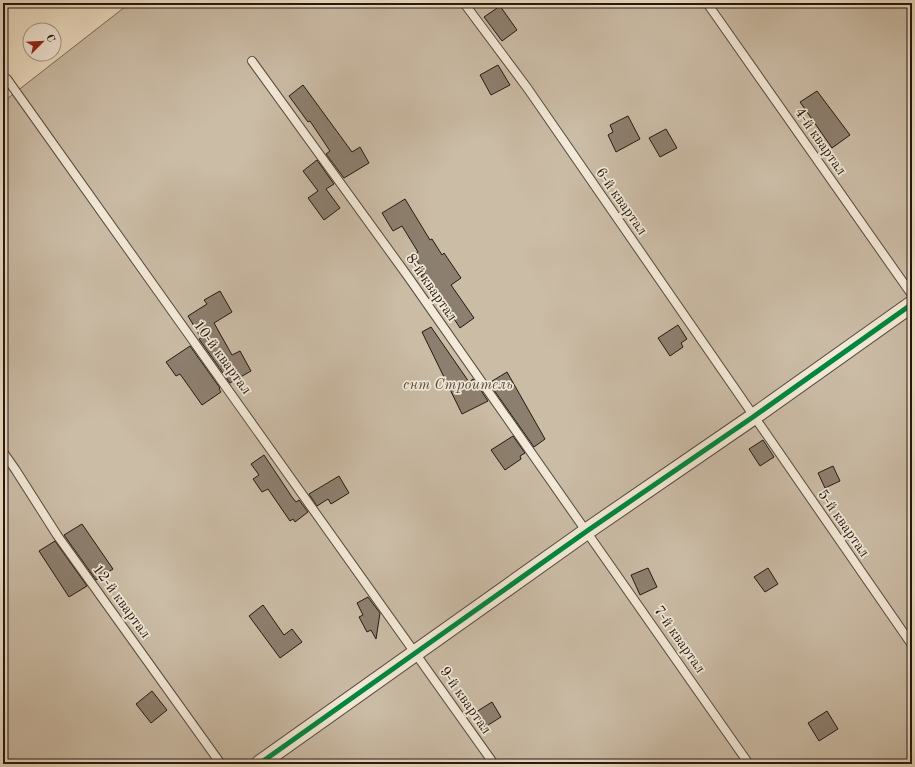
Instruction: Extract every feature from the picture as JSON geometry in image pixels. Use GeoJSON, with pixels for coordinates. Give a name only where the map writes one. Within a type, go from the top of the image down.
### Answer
{"type":"FeatureCollection","features":[{"type":"Feature","properties":{"kind":"street"},"geometry":{"type":"LineString","coordinates":[[258,764],[587,531],[753,417],[912,304]]}},
{"type":"Feature","properties":{"kind":"lane","name":"6-й квартал"},"geometry":{"type":"LineString","coordinates":[[464,3],[528,89],[753,417]]}},
{"type":"Feature","properties":{"kind":"lane","name":"4-й квартал"},"geometry":{"type":"LineString","coordinates":[[707,3],[912,295]]}},
{"type":"Feature","properties":{"kind":"lane","name":"8-й квартал"},"geometry":{"type":"LineString","coordinates":[[252,61],[364,215],[587,531]]}},
{"type":"Feature","properties":{"kind":"lane","name":"10-й квартал"},"geometry":{"type":"LineString","coordinates":[[7,79],[416,652]]}},
{"type":"Feature","properties":{"kind":"lane","name":"5-й квартал"},"geometry":{"type":"LineString","coordinates":[[753,417],[912,645]]}},
{"type":"Feature","properties":{"kind":"lane","name":"12-й квартал"},"geometry":{"type":"LineString","coordinates":[[3,452],[57,535],[221,764]]}},
{"type":"Feature","properties":{"kind":"lane","name":"7-й квартал"},"geometry":{"type":"LineString","coordinates":[[587,531],[749,764]]}},
{"type":"Feature","properties":{"kind":"lane","name":"9-й квартал"},"geometry":{"type":"LineString","coordinates":[[416,652],[494,764]]}},
{"type":"Feature","properties":{"kind":"green space","name":"снт Строитель"},"geometry":{"type":"Polygon","coordinates":[[[130,3],[912,3],[912,764],[3,764],[3,102],[54,62],[62,62],[62,56],[130,3]]]}},
{"type":"Feature","properties":{"kind":"building"},"geometry":{"type":"Polygon","coordinates":[[[500,6],[517,30],[502,41],[484,17],[500,6]]]}},
{"type":"Feature","properties":{"kind":"building"},"geometry":{"type":"Polygon","coordinates":[[[498,65],[510,85],[491,95],[480,75],[498,65]]]}},
{"type":"Feature","properties":{"kind":"building"},"geometry":{"type":"Polygon","coordinates":[[[303,85],[352,152],[360,147],[369,163],[344,178],[326,154],[330,151],[310,121],[308,122],[289,96],[303,85]]]}},
{"type":"Feature","properties":{"kind":"building"},"geometry":{"type":"Polygon","coordinates":[[[817,91],[850,135],[832,148],[800,102],[817,91]]]}},
{"type":"Feature","properties":{"kind":"building"},"geometry":{"type":"Polygon","coordinates":[[[628,116],[640,139],[616,152],[608,135],[613,132],[610,125],[628,116]]]}},
{"type":"Feature","properties":{"kind":"building"},"geometry":{"type":"Polygon","coordinates":[[[666,129],[677,148],[660,157],[649,138],[666,129]]]}},
{"type":"Feature","properties":{"kind":"building"},"geometry":{"type":"Polygon","coordinates":[[[317,160],[334,184],[326,189],[340,208],[324,220],[308,198],[318,191],[303,171],[317,160]]]}},
{"type":"Feature","properties":{"kind":"building"},"geometry":{"type":"Polygon","coordinates":[[[405,199],[430,240],[432,239],[442,255],[444,253],[461,278],[451,285],[474,318],[460,328],[438,294],[435,296],[421,276],[425,273],[413,255],[418,252],[402,226],[393,231],[382,213],[405,199]]]}},
{"type":"Feature","properties":{"kind":"building"},"geometry":{"type":"Polygon","coordinates":[[[220,291],[232,312],[214,323],[232,355],[240,351],[251,371],[230,383],[199,339],[201,338],[188,316],[207,304],[204,300],[220,291]]]}},
{"type":"Feature","properties":{"kind":"building"},"geometry":{"type":"Polygon","coordinates":[[[678,325],[687,339],[681,343],[683,347],[670,356],[658,338],[678,325]]]}},
{"type":"Feature","properties":{"kind":"building"},"geometry":{"type":"Polygon","coordinates":[[[431,327],[469,382],[473,379],[479,390],[480,389],[488,401],[462,414],[422,332],[431,327]]]}},
{"type":"Feature","properties":{"kind":"building"},"geometry":{"type":"Polygon","coordinates":[[[190,346],[220,388],[219,389],[221,392],[202,405],[180,374],[176,376],[166,362],[190,346]]]}},
{"type":"Feature","properties":{"kind":"building"},"geometry":{"type":"Polygon","coordinates":[[[507,372],[545,439],[534,447],[489,383],[507,372]]]}},
{"type":"Feature","properties":{"kind":"building"},"geometry":{"type":"Polygon","coordinates":[[[513,436],[525,453],[520,456],[521,459],[505,470],[491,450],[513,436]]]}},
{"type":"Feature","properties":{"kind":"building"},"geometry":{"type":"Polygon","coordinates":[[[763,440],[774,457],[760,466],[749,449],[763,440]]]}},
{"type":"Feature","properties":{"kind":"building"},"geometry":{"type":"Polygon","coordinates":[[[264,455],[292,497],[296,502],[299,500],[308,512],[295,522],[293,519],[290,521],[268,489],[262,492],[253,479],[259,475],[251,464],[264,455]]]}},
{"type":"Feature","properties":{"kind":"building"},"geometry":{"type":"Polygon","coordinates":[[[833,466],[840,481],[825,488],[818,473],[833,466]]]}},
{"type":"Feature","properties":{"kind":"building"},"geometry":{"type":"Polygon","coordinates":[[[339,476],[349,493],[331,504],[328,499],[317,506],[309,494],[339,476]]]}},
{"type":"Feature","properties":{"kind":"building"},"geometry":{"type":"Polygon","coordinates":[[[82,524],[113,569],[96,580],[64,535],[82,524]]]}},
{"type":"Feature","properties":{"kind":"building"},"geometry":{"type":"Polygon","coordinates":[[[55,541],[87,586],[69,597],[39,551],[55,541]]]}},
{"type":"Feature","properties":{"kind":"building"},"geometry":{"type":"Polygon","coordinates":[[[648,568],[657,587],[640,595],[631,575],[648,568]]]}},
{"type":"Feature","properties":{"kind":"building"},"geometry":{"type":"Polygon","coordinates":[[[768,568],[778,584],[765,592],[754,577],[768,568]]]}},
{"type":"Feature","properties":{"kind":"building"},"geometry":{"type":"Polygon","coordinates":[[[368,597],[380,613],[376,639],[371,630],[367,632],[359,617],[363,615],[357,603],[368,597]]]}},
{"type":"Feature","properties":{"kind":"building"},"geometry":{"type":"Polygon","coordinates":[[[263,605],[284,635],[292,629],[302,642],[280,658],[249,616],[263,605]]]}},
{"type":"Feature","properties":{"kind":"building"},"geometry":{"type":"Polygon","coordinates":[[[152,691],[167,710],[151,723],[136,704],[152,691]]]}},
{"type":"Feature","properties":{"kind":"building"},"geometry":{"type":"Polygon","coordinates":[[[492,702],[501,717],[485,727],[476,712],[492,702]]]}},
{"type":"Feature","properties":{"kind":"building"},"geometry":{"type":"Polygon","coordinates":[[[827,711],[838,729],[819,741],[808,723],[827,711]]]}},
{"type":"Feature","properties":{"kind":"cycle path"},"geometry":{"type":"LineString","coordinates":[[259,764],[587,531],[753,417],[912,304]]}}]}
